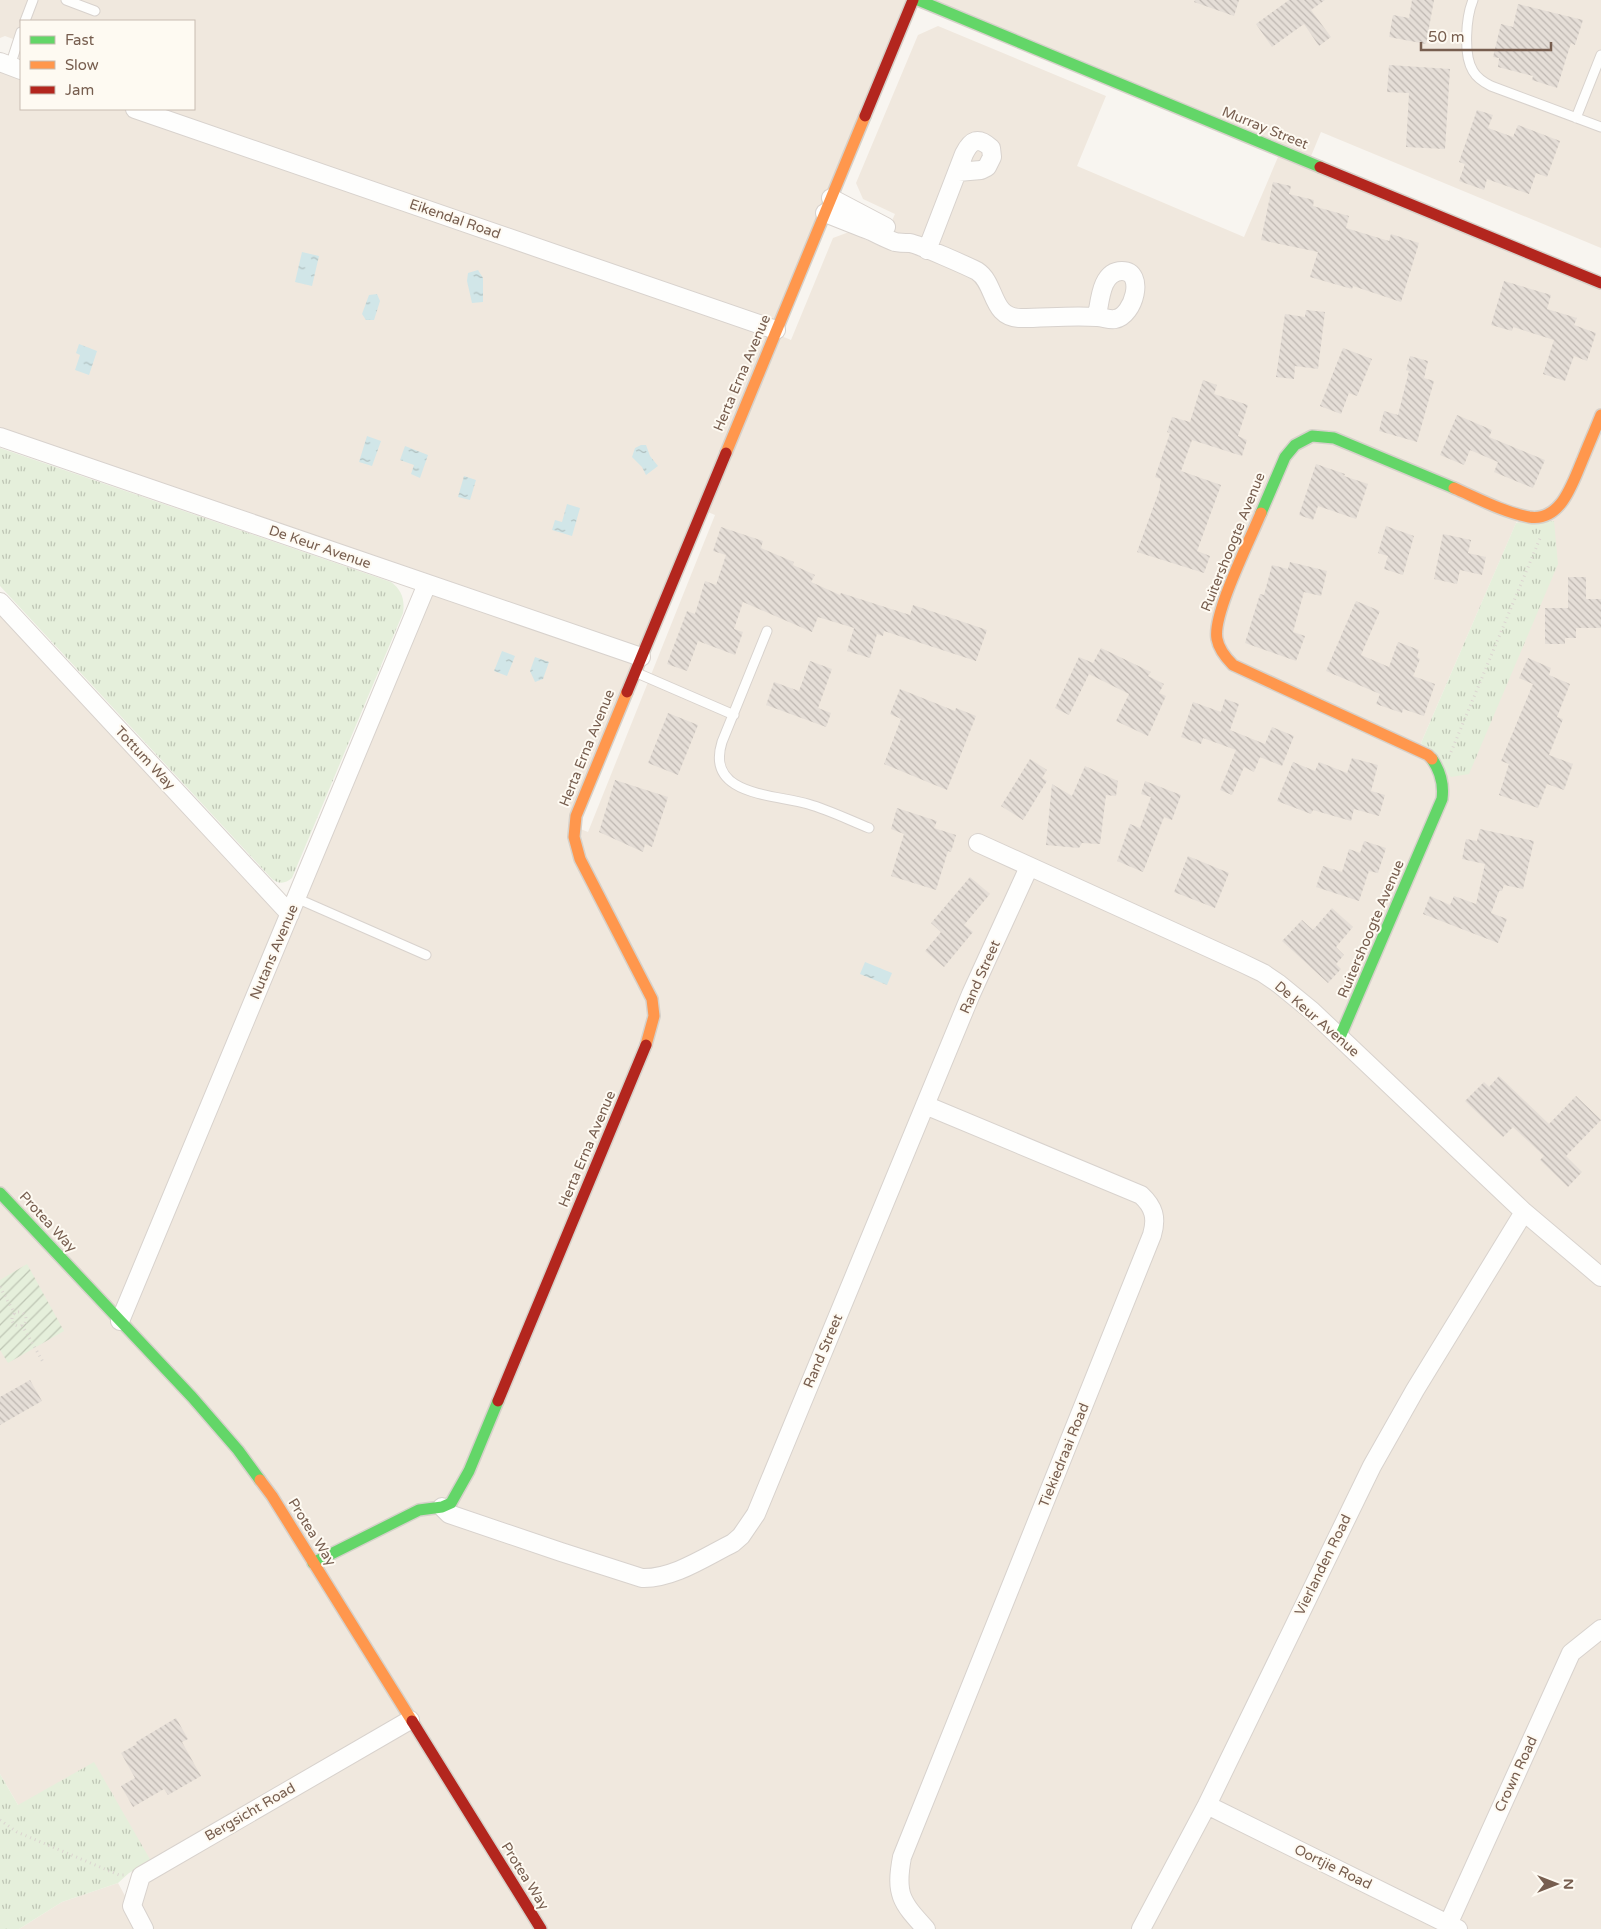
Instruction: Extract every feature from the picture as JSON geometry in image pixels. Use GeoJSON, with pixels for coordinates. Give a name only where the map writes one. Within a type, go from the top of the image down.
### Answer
{"type":"FeatureCollection","features":[{"type":"Feature","properties":{"kind":"street","name":"Herta Erna Avenue"},"geometry":{"type":"LineString","coordinates":[[442,1507],[451,1503],[469,1471],[653,1027],[654,1008],[652,999],[580,859],[574,837],[579,806],[913,0]]}},
{"type":"Feature","properties":{"kind":"street","name":"Murray Street"},"geometry":{"type":"LineString","coordinates":[[918,0],[1601,282]]}},
{"type":"Feature","properties":{"kind":"street","name":"Eikendal Road"},"geometry":{"type":"LineString","coordinates":[[138,110],[776,330]]}},
{"type":"Feature","properties":{"kind":"street"},"geometry":{"type":"LineString","coordinates":[[919,247],[958,172]]}},
{"type":"Feature","properties":{"kind":"street"},"geometry":{"type":"LineString","coordinates":[[828,206],[875,227],[895,242],[919,247],[977,272],[988,285],[1004,314],[1017,318],[1097,316]]}},
{"type":"Feature","properties":{"kind":"street"},"geometry":{"type":"LineString","coordinates":[[1549,514],[1563,504],[1567,497],[1601,415]]}},
{"type":"Feature","properties":{"kind":"street","name":"Ruitershoogte Avenue"},"geometry":{"type":"LineString","coordinates":[[1340,1037],[1440,804],[1444,790],[1441,773],[1435,762],[1428,755],[1233,665],[1221,653],[1215,638],[1216,622],[1220,609],[1285,456],[1295,444],[1309,436],[1334,438],[1524,517],[1541,517],[1549,514]]}},
{"type":"Feature","properties":{"kind":"street","name":"De Keur Avenue"},"geometry":{"type":"LineString","coordinates":[[0,437],[427,584],[638,664]]}},
{"type":"Feature","properties":{"kind":"street","name":"Nutans Avenue"},"geometry":{"type":"LineString","coordinates":[[120,1320],[427,584]]}},
{"type":"Feature","properties":{"kind":"street","name":"Tottum Way"},"geometry":{"type":"LineString","coordinates":[[0,602],[293,906]]}},
{"type":"Feature","properties":{"kind":"street","name":"De Keur Avenue"},"geometry":{"type":"LineString","coordinates":[[978,843],[1263,973],[1279,984],[1340,1037],[1524,1212],[1601,1277]]}},
{"type":"Feature","properties":{"kind":"street","name":"Rand Street"},"geometry":{"type":"LineString","coordinates":[[442,1507],[448,1514],[642,1578],[654,1578],[675,1570],[733,1543],[741,1536],[756,1514],[925,1105],[1029,867]]}},
{"type":"Feature","properties":{"kind":"street","name":"Tiekiedraai Road"},"geometry":{"type":"LineString","coordinates":[[925,1105],[1141,1195],[1149,1203],[1154,1218],[1152,1235],[902,1857],[898,1877],[900,1893],[908,1909],[926,1929]]}},
{"type":"Feature","properties":{"kind":"street","name":"Protea Way"},"geometry":{"type":"LineString","coordinates":[[0,1193],[192,1397],[238,1450],[272,1496],[541,1929]]}},
{"type":"Feature","properties":{"kind":"street","name":"Vierlanden Road"},"geometry":{"type":"LineString","coordinates":[[1141,1929],[1207,1805],[1376,1459],[1414,1390],[1524,1212]]}},
{"type":"Feature","properties":{"kind":"street"},"geometry":{"type":"LineString","coordinates":[[313,1563],[420,1510],[442,1507]]}},
{"type":"Feature","properties":{"kind":"street","name":"Crown Road"},"geometry":{"type":"LineString","coordinates":[[1451,1927],[1571,1653],[1601,1629]]}},
{"type":"Feature","properties":{"kind":"street","name":"Bergsicht Road"},"geometry":{"type":"LineString","coordinates":[[141,1876],[410,1720]]}},
{"type":"Feature","properties":{"kind":"street","name":"Oortjie Road"},"geometry":{"type":"LineString","coordinates":[[1207,1805],[1451,1927]]}},
{"type":"Feature","properties":{"kind":"street"},"geometry":{"type":"LineString","coordinates":[[141,1876],[132,1906],[144,1929]]}},
{"type":"Feature","properties":{"kind":"lane"},"geometry":{"type":"LineString","coordinates":[[25,20],[33,0]]}},
{"type":"Feature","properties":{"kind":"lane"},"geometry":{"type":"LineString","coordinates":[[66,0],[96,11]]}},
{"type":"Feature","properties":{"kind":"lane"},"geometry":{"type":"LineString","coordinates":[[1473,0],[1468,25],[1468,57],[1472,69],[1479,79],[1491,86],[1601,127]]}},
{"type":"Feature","properties":{"kind":"lane"},"geometry":{"type":"LineString","coordinates":[[10,66],[20,35]]}},
{"type":"Feature","properties":{"kind":"lane"},"geometry":{"type":"LineString","coordinates":[[1576,118],[1601,55]]}},
{"type":"Feature","properties":{"kind":"lane"},"geometry":{"type":"LineString","coordinates":[[767,632],[722,742],[718,762],[731,782],[754,793],[790,799],[816,806],[869,828]]}},
{"type":"Feature","properties":{"kind":"lane"},"geometry":{"type":"LineString","coordinates":[[638,664],[734,715]]}},
{"type":"Feature","properties":{"kind":"lane"},"geometry":{"type":"LineString","coordinates":[[293,906],[426,955]]}},
{"type":"Feature","properties":{"kind":"path"},"geometry":{"type":"LineString","coordinates":[[1441,773],[1549,514]]}},
{"type":"Feature","properties":{"kind":"path"},"geometry":{"type":"LineString","coordinates":[[0,1287],[15,1314]]}},
{"type":"Feature","properties":{"kind":"path"},"geometry":{"type":"LineString","coordinates":[[15,1314],[20,1313],[24,1316],[25,1321],[22,1325]]}},
{"type":"Feature","properties":{"kind":"path"},"geometry":{"type":"LineString","coordinates":[[15,1314],[12,1318],[13,1323],[17,1326],[22,1325]]}},
{"type":"Feature","properties":{"kind":"path"},"geometry":{"type":"LineString","coordinates":[[22,1325],[43,1362]]}},
{"type":"Feature","properties":{"kind":"path"},"geometry":{"type":"LineString","coordinates":[[0,1820],[17,1832],[118,1875],[141,1876]]}},
{"type":"Feature","properties":{"kind":"shaded area"},"geometry":{"type":"Polygon","coordinates":[[[0,0],[913,0],[774,333],[791,340],[833,238],[849,232],[880,246],[895,214],[863,199],[856,183],[918,35],[938,26],[1106,96],[1077,166],[1244,237],[1281,150],[919,0],[1601,0],[1601,248],[1321,132],[1309,161],[1601,282],[1601,1929],[19,1929],[62,1902],[118,1883],[130,1905],[154,1867],[18,1805],[0,1774],[0,603],[288,914],[427,583],[0,436],[0,61],[20,68],[20,110],[195,110],[195,20],[20,20],[20,42],[5,36],[0,38],[0,0]],[[701,509],[573,826],[588,832],[715,515],[701,509]],[[1520,514],[1421,743],[1440,773],[1520,514]]]}},
{"type":"Feature","properties":{"kind":"green space"},"geometry":{"type":"Polygon","coordinates":[[[0,448],[391,582],[400,592],[404,604],[403,613],[292,878],[282,883],[272,879],[0,586],[0,448]]]}},
{"type":"Feature","properties":{"kind":"green space"},"geometry":{"type":"Polygon","coordinates":[[[1554,521],[1558,564],[1469,774],[1451,777],[1421,743],[1516,523],[1554,521]]]}},
{"type":"Feature","properties":{"kind":"green space"},"geometry":{"type":"Polygon","coordinates":[[[27,1264],[64,1331],[8,1363],[0,1350],[0,1280],[27,1264]]]}},
{"type":"Feature","properties":{"kind":"green space"},"geometry":{"type":"Polygon","coordinates":[[[94,1762],[151,1861],[129,1873],[118,1883],[62,1902],[19,1929],[0,1929],[0,1774],[18,1805],[94,1762]]]}},
{"type":"Feature","properties":{"kind":"water"},"geometry":{"type":"Polygon","coordinates":[[[302,252],[319,256],[312,286],[295,282],[302,252]]]}},
{"type":"Feature","properties":{"kind":"water"},"geometry":{"type":"Polygon","coordinates":[[[478,270],[483,278],[483,302],[472,303],[467,281],[468,273],[478,270]]]}},
{"type":"Feature","properties":{"kind":"water"},"geometry":{"type":"Polygon","coordinates":[[[377,294],[380,301],[374,320],[366,320],[362,314],[369,295],[377,294]]]}},
{"type":"Feature","properties":{"kind":"water"},"geometry":{"type":"Polygon","coordinates":[[[79,344],[97,351],[89,375],[75,370],[80,355],[76,353],[79,344]]]}},
{"type":"Feature","properties":{"kind":"water"},"geometry":{"type":"Polygon","coordinates":[[[367,436],[381,441],[372,466],[359,462],[367,436]]]}},
{"type":"Feature","properties":{"kind":"water"},"geometry":{"type":"Polygon","coordinates":[[[646,445],[650,456],[658,466],[646,475],[642,467],[632,457],[635,448],[646,445]]]}},
{"type":"Feature","properties":{"kind":"water"},"geometry":{"type":"Polygon","coordinates":[[[405,446],[428,455],[420,478],[411,474],[414,465],[400,460],[405,446]]]}},
{"type":"Feature","properties":{"kind":"water"},"geometry":{"type":"Polygon","coordinates":[[[464,476],[476,480],[470,500],[458,497],[464,476]]]}},
{"type":"Feature","properties":{"kind":"water"},"geometry":{"type":"Polygon","coordinates":[[[567,504],[580,508],[572,536],[552,530],[555,520],[562,522],[567,504]]]}},
{"type":"Feature","properties":{"kind":"water"},"geometry":{"type":"Polygon","coordinates":[[[502,651],[515,656],[507,676],[494,671],[502,651]]]}},
{"type":"Feature","properties":{"kind":"water"},"geometry":{"type":"Polygon","coordinates":[[[535,657],[549,662],[543,679],[535,682],[530,671],[535,657]]]}},
{"type":"Feature","properties":{"kind":"water"},"geometry":{"type":"Polygon","coordinates":[[[865,962],[892,973],[887,985],[860,974],[865,962]]]}},
{"type":"Feature","properties":{"kind":"building"},"geometry":{"type":"Polygon","coordinates":[[[1195,0],[1239,0],[1234,16],[1194,2],[1195,0]]]}},
{"type":"Feature","properties":{"kind":"building"},"geometry":{"type":"Polygon","coordinates":[[[1289,0],[1325,0],[1311,10],[1331,37],[1319,46],[1304,24],[1272,47],[1256,24],[1289,0]]]}},
{"type":"Feature","properties":{"kind":"building"},"geometry":{"type":"Polygon","coordinates":[[[1412,0],[1434,0],[1426,44],[1389,37],[1393,15],[1409,18],[1412,0]]]}},
{"type":"Feature","properties":{"kind":"building"},"geometry":{"type":"Polygon","coordinates":[[[1518,4],[1583,20],[1575,45],[1571,43],[1557,88],[1532,80],[1533,76],[1498,67],[1499,58],[1493,57],[1501,24],[1513,27],[1518,4]]]}},
{"type":"Feature","properties":{"kind":"building"},"geometry":{"type":"Polygon","coordinates":[[[1389,65],[1450,69],[1445,149],[1406,147],[1409,93],[1387,92],[1389,65]]]}},
{"type":"Feature","properties":{"kind":"building"},"geometry":{"type":"Polygon","coordinates":[[[1477,110],[1493,115],[1488,128],[1513,137],[1518,125],[1560,141],[1547,177],[1536,173],[1529,194],[1487,179],[1484,190],[1459,181],[1465,164],[1459,162],[1477,110]]]}},
{"type":"Feature","properties":{"kind":"building"},"geometry":{"type":"Polygon","coordinates":[[[1273,182],[1291,186],[1289,194],[1314,200],[1313,206],[1349,216],[1346,228],[1389,241],[1391,234],[1419,243],[1401,302],[1353,286],[1352,289],[1310,277],[1318,252],[1261,240],[1273,182]]]}},
{"type":"Feature","properties":{"kind":"building"},"geometry":{"type":"Polygon","coordinates":[[[1504,281],[1551,295],[1547,309],[1577,318],[1574,325],[1596,333],[1587,361],[1574,356],[1565,381],[1543,374],[1554,340],[1513,327],[1512,331],[1491,325],[1504,281]]]}},
{"type":"Feature","properties":{"kind":"building"},"geometry":{"type":"Polygon","coordinates":[[[1306,310],[1325,312],[1318,369],[1295,366],[1294,379],[1276,377],[1285,314],[1305,317],[1306,310]]]}},
{"type":"Feature","properties":{"kind":"building"},"geometry":{"type":"Polygon","coordinates":[[[1343,348],[1372,359],[1357,396],[1349,393],[1341,414],[1320,406],[1343,348]]]}},
{"type":"Feature","properties":{"kind":"building"},"geometry":{"type":"Polygon","coordinates":[[[1410,356],[1428,361],[1424,378],[1434,381],[1417,442],[1379,431],[1384,411],[1398,415],[1409,371],[1406,370],[1410,356]]]}},
{"type":"Feature","properties":{"kind":"building"},"geometry":{"type":"Polygon","coordinates":[[[1203,380],[1217,385],[1214,394],[1248,405],[1238,436],[1247,440],[1242,456],[1192,440],[1181,471],[1221,485],[1197,551],[1210,556],[1204,573],[1137,552],[1159,491],[1161,479],[1155,477],[1170,433],[1167,432],[1172,417],[1190,422],[1203,380]]]}},
{"type":"Feature","properties":{"kind":"building"},"geometry":{"type":"Polygon","coordinates":[[[1457,415],[1492,430],[1489,437],[1545,460],[1533,488],[1494,472],[1498,462],[1470,450],[1464,465],[1440,455],[1457,415]]]}},
{"type":"Feature","properties":{"kind":"building"},"geometry":{"type":"Polygon","coordinates":[[[1316,464],[1368,484],[1356,519],[1318,506],[1313,520],[1299,515],[1316,464]]]}},
{"type":"Feature","properties":{"kind":"building"},"geometry":{"type":"Polygon","coordinates":[[[1386,526],[1414,536],[1403,575],[1384,569],[1388,556],[1378,553],[1386,526]]]}},
{"type":"Feature","properties":{"kind":"building"},"geometry":{"type":"Polygon","coordinates":[[[721,527],[763,541],[761,548],[794,562],[793,565],[815,575],[811,582],[840,595],[841,593],[910,615],[913,605],[987,630],[976,661],[884,631],[883,636],[877,634],[870,658],[847,651],[854,628],[818,617],[812,632],[743,602],[734,629],[743,632],[735,655],[698,641],[687,671],[667,664],[687,611],[695,614],[705,581],[716,585],[726,555],[713,551],[721,527]]]}},
{"type":"Feature","properties":{"kind":"building"},"geometry":{"type":"Polygon","coordinates":[[[1443,534],[1471,540],[1468,553],[1486,557],[1482,575],[1460,570],[1457,584],[1434,579],[1443,534]]]}},
{"type":"Feature","properties":{"kind":"building"},"geometry":{"type":"Polygon","coordinates":[[[1290,562],[1327,571],[1321,596],[1304,592],[1293,632],[1305,636],[1296,661],[1245,643],[1260,594],[1264,595],[1272,565],[1288,569],[1290,562]]]}},
{"type":"Feature","properties":{"kind":"building"},"geometry":{"type":"Polygon","coordinates":[[[1568,577],[1586,577],[1586,599],[1601,599],[1601,628],[1576,628],[1576,638],[1565,638],[1565,644],[1545,644],[1545,608],[1568,608],[1568,577]]]}},
{"type":"Feature","properties":{"kind":"building"},"geometry":{"type":"Polygon","coordinates":[[[1356,601],[1380,611],[1361,655],[1389,667],[1398,642],[1419,650],[1417,657],[1420,659],[1413,676],[1435,684],[1424,716],[1403,709],[1402,713],[1376,704],[1380,694],[1326,671],[1356,601]]]}},
{"type":"Feature","properties":{"kind":"building"},"geometry":{"type":"Polygon","coordinates":[[[1101,648],[1151,672],[1148,676],[1164,684],[1159,693],[1166,696],[1148,736],[1116,721],[1129,694],[1089,674],[1069,715],[1055,708],[1079,657],[1093,663],[1101,648]]]}},
{"type":"Feature","properties":{"kind":"building"},"geometry":{"type":"Polygon","coordinates":[[[1528,658],[1551,668],[1549,675],[1570,684],[1557,717],[1563,719],[1549,755],[1573,764],[1564,790],[1547,784],[1538,808],[1499,795],[1509,764],[1501,761],[1533,684],[1519,678],[1528,658]]]}},
{"type":"Feature","properties":{"kind":"building"},"geometry":{"type":"Polygon","coordinates":[[[810,661],[832,669],[818,708],[831,713],[826,727],[766,705],[774,682],[799,691],[810,661]]]}},
{"type":"Feature","properties":{"kind":"building"},"geometry":{"type":"Polygon","coordinates":[[[900,689],[955,711],[956,708],[976,716],[947,790],[884,764],[901,719],[890,714],[900,689]]]}},
{"type":"Feature","properties":{"kind":"building"},"geometry":{"type":"Polygon","coordinates":[[[1225,699],[1239,704],[1230,730],[1265,744],[1272,727],[1294,736],[1282,766],[1260,757],[1254,772],[1244,767],[1232,795],[1220,790],[1236,750],[1203,738],[1201,744],[1181,737],[1193,702],[1221,712],[1225,699]]]}},
{"type":"Feature","properties":{"kind":"building"},"geometry":{"type":"Polygon","coordinates":[[[668,713],[698,725],[678,775],[648,763],[668,713]]]}},
{"type":"Feature","properties":{"kind":"building"},"geometry":{"type":"Polygon","coordinates":[[[1352,758],[1378,765],[1371,791],[1385,795],[1379,816],[1354,809],[1351,821],[1313,810],[1311,814],[1277,801],[1293,762],[1315,771],[1319,762],[1347,773],[1352,758]]]}},
{"type":"Feature","properties":{"kind":"building"},"geometry":{"type":"Polygon","coordinates":[[[1030,759],[1047,770],[1042,778],[1047,781],[1023,820],[1001,806],[1030,759]]]}},
{"type":"Feature","properties":{"kind":"building"},"geometry":{"type":"Polygon","coordinates":[[[1085,766],[1118,781],[1116,796],[1106,795],[1100,844],[1082,843],[1079,848],[1046,845],[1052,784],[1072,796],[1085,766]]]}},
{"type":"Feature","properties":{"kind":"building"},"geometry":{"type":"Polygon","coordinates":[[[615,780],[668,797],[652,847],[645,844],[643,852],[599,832],[615,780]]]}},
{"type":"Feature","properties":{"kind":"building"},"geometry":{"type":"Polygon","coordinates":[[[1145,781],[1181,795],[1172,820],[1164,817],[1143,872],[1117,861],[1130,824],[1140,828],[1151,797],[1141,794],[1145,781]]]}},
{"type":"Feature","properties":{"kind":"building"},"geometry":{"type":"Polygon","coordinates":[[[897,808],[937,821],[934,828],[956,835],[951,852],[948,851],[936,890],[891,876],[904,834],[891,829],[897,808]]]}},
{"type":"Feature","properties":{"kind":"building"},"geometry":{"type":"Polygon","coordinates":[[[1480,829],[1534,841],[1523,889],[1504,885],[1502,891],[1499,891],[1491,913],[1507,919],[1498,943],[1423,914],[1430,896],[1450,905],[1454,896],[1476,904],[1485,864],[1462,859],[1466,839],[1477,841],[1480,829]]]}},
{"type":"Feature","properties":{"kind":"building"},"geometry":{"type":"Polygon","coordinates":[[[1364,841],[1386,848],[1378,873],[1369,871],[1359,901],[1316,887],[1323,866],[1342,872],[1349,849],[1360,853],[1364,841]]]}},
{"type":"Feature","properties":{"kind":"building"},"geometry":{"type":"Polygon","coordinates":[[[1188,856],[1229,873],[1215,908],[1174,892],[1188,856]]]}},
{"type":"Feature","properties":{"kind":"building"},"geometry":{"type":"Polygon","coordinates":[[[970,877],[990,894],[964,925],[973,932],[944,967],[925,951],[941,932],[931,923],[970,877]]]}},
{"type":"Feature","properties":{"kind":"building"},"geometry":{"type":"Polygon","coordinates":[[[1332,908],[1353,927],[1336,947],[1344,955],[1336,964],[1341,969],[1328,983],[1282,941],[1302,920],[1313,930],[1332,908]]]}},
{"type":"Feature","properties":{"kind":"building"},"geometry":{"type":"Polygon","coordinates":[[[1499,1076],[1549,1124],[1576,1096],[1601,1120],[1566,1156],[1582,1172],[1568,1187],[1540,1160],[1544,1156],[1513,1127],[1503,1137],[1465,1101],[1484,1082],[1489,1087],[1499,1076]]]}},
{"type":"Feature","properties":{"kind":"building"},"geometry":{"type":"Polygon","coordinates":[[[30,1380],[42,1401],[0,1425],[0,1397],[30,1380]]]}},
{"type":"Feature","properties":{"kind":"building"},"geometry":{"type":"Polygon","coordinates":[[[176,1718],[188,1739],[182,1742],[201,1776],[168,1795],[164,1789],[133,1807],[121,1786],[135,1778],[121,1753],[176,1718]]]}},
{"type":"Feature","properties":{"kind":"traffic: fast"},"geometry":{"type":"LineString","coordinates":[[918,0],[1320,167]]}},
{"type":"Feature","properties":{"kind":"traffic: fast"},"geometry":{"type":"LineString","coordinates":[[1261,513],[1285,457],[1295,445],[1312,436],[1334,438],[1454,488]]}},
{"type":"Feature","properties":{"kind":"traffic: fast"},"geometry":{"type":"LineString","coordinates":[[1340,1037],[1442,799],[1443,788],[1441,778],[1432,759]]}},
{"type":"Feature","properties":{"kind":"traffic: fast"},"geometry":{"type":"LineString","coordinates":[[0,1193],[192,1397],[238,1450],[260,1480]]}},
{"type":"Feature","properties":{"kind":"traffic: fast"},"geometry":{"type":"LineString","coordinates":[[313,1563],[419,1510],[442,1507],[451,1503],[469,1471],[498,1401]]}},
{"type":"Feature","properties":{"kind":"traffic: slow"},"geometry":{"type":"LineString","coordinates":[[726,453],[865,116]]}},
{"type":"Feature","properties":{"kind":"traffic: slow"},"geometry":{"type":"LineString","coordinates":[[1454,488],[1519,515],[1540,517],[1549,514],[1564,500],[1601,415]]}},
{"type":"Feature","properties":{"kind":"traffic: slow"},"geometry":{"type":"LineString","coordinates":[[1261,513],[1233,577],[1220,613],[1217,639],[1223,654],[1233,665],[1428,755],[1432,759]]}},
{"type":"Feature","properties":{"kind":"traffic: slow"},"geometry":{"type":"LineString","coordinates":[[627,692],[576,816],[574,837],[580,859],[652,999],[654,1016],[646,1045]]}},
{"type":"Feature","properties":{"kind":"traffic: slow"},"geometry":{"type":"LineString","coordinates":[[260,1480],[272,1496],[412,1721]]}},
{"type":"Feature","properties":{"kind":"traffic: jam"},"geometry":{"type":"LineString","coordinates":[[865,116],[913,0]]}},
{"type":"Feature","properties":{"kind":"traffic: jam"},"geometry":{"type":"LineString","coordinates":[[1320,167],[1601,283]]}},
{"type":"Feature","properties":{"kind":"traffic: jam"},"geometry":{"type":"LineString","coordinates":[[627,692],[726,453]]}},
{"type":"Feature","properties":{"kind":"traffic: jam"},"geometry":{"type":"LineString","coordinates":[[498,1401],[646,1045]]}},
{"type":"Feature","properties":{"kind":"traffic: jam"},"geometry":{"type":"LineString","coordinates":[[412,1721],[541,1929]]}}]}
